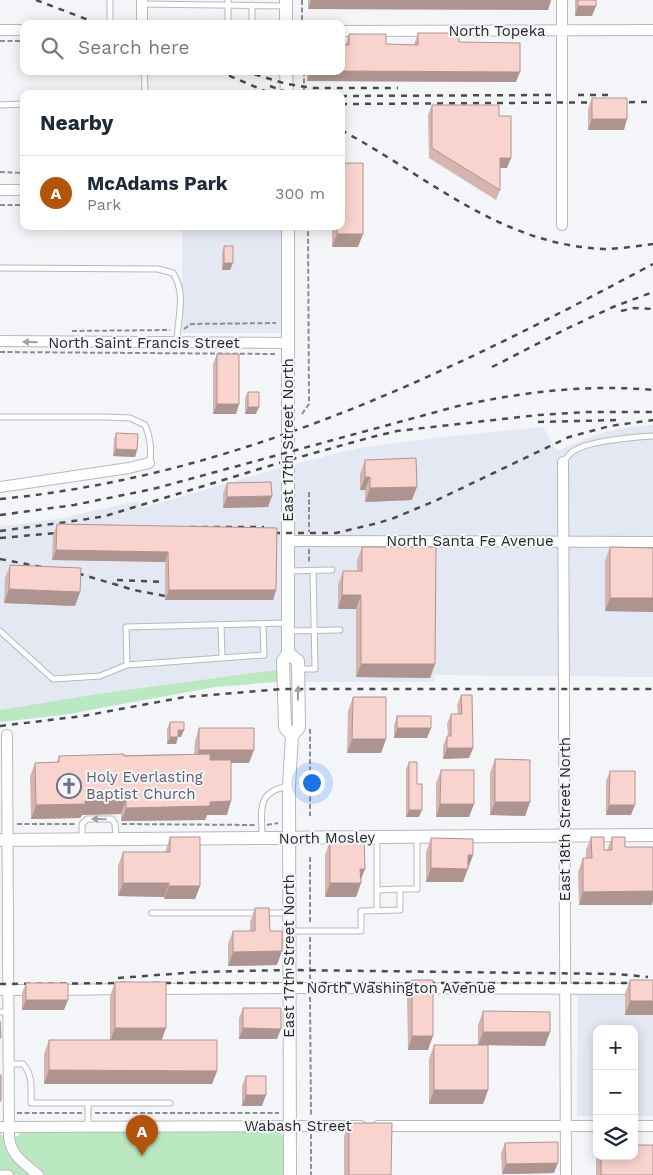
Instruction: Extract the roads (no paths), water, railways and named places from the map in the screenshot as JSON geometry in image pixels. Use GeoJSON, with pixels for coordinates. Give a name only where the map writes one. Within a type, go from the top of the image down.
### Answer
{"type":"FeatureCollection","features":[{"type":"Feature","properties":{"kind":"street"},"geometry":{"type":"LineString","coordinates":[[562,0],[562,225]]}},
{"type":"Feature","properties":{"kind":"street"},"geometry":{"type":"LineString","coordinates":[[142,2],[142,20]]}},
{"type":"Feature","properties":{"kind":"street"},"geometry":{"type":"LineString","coordinates":[[286,3],[286,20]]}},
{"type":"Feature","properties":{"kind":"street"},"geometry":{"type":"LineString","coordinates":[[0,30],[20,30]]}},
{"type":"Feature","properties":{"kind":"street","name":"North Topeka"},"geometry":{"type":"LineString","coordinates":[[345,31],[653,30]]}},
{"type":"Feature","properties":{"kind":"street"},"geometry":{"type":"LineString","coordinates":[[286,75],[286,90]]}},
{"type":"Feature","properties":{"kind":"street"},"geometry":{"type":"LineString","coordinates":[[0,190],[20,190]]}},
{"type":"Feature","properties":{"kind":"street","name":"East 17th Street North"},"geometry":{"type":"LineString","coordinates":[[288,230],[288,653],[282,661],[285,727],[292,736]]}},
{"type":"Feature","properties":{"kind":"street","name":"North Saint Francis Street"},"geometry":{"type":"LineString","coordinates":[[0,342],[288,343]]}},
{"type":"Feature","properties":{"kind":"street","name":"East 18th Street North"},"geometry":{"type":"LineString","coordinates":[[563,462],[566,1175]]}},
{"type":"Feature","properties":{"kind":"street"},"geometry":{"type":"LineString","coordinates":[[0,487],[150,464]]}},
{"type":"Feature","properties":{"kind":"street","name":"North Santa Fe Avenue"},"geometry":{"type":"LineString","coordinates":[[288,540],[653,542]]}},
{"type":"Feature","properties":{"kind":"street"},"geometry":{"type":"LineString","coordinates":[[288,653],[298,661],[299,669]]}},
{"type":"Feature","properties":{"kind":"street","name":"East 17th Street North"},"geometry":{"type":"LineString","coordinates":[[290,1175],[289,786],[292,736],[299,727],[299,669]]}},
{"type":"Feature","properties":{"kind":"street"},"geometry":{"type":"LineString","coordinates":[[7,735],[4,766],[7,824],[3,840],[4,1012],[8,1064],[8,1113],[4,1127],[13,1153],[34,1174]]}},
{"type":"Feature","properties":{"kind":"street","name":"North Mosley"},"geometry":{"type":"LineString","coordinates":[[3,840],[653,834]]}},
{"type":"Feature","properties":{"kind":"street","name":"North Washington Avenue"},"geometry":{"type":"LineString","coordinates":[[4,990],[289,988],[653,989]]}},
{"type":"Feature","properties":{"kind":"street","name":"Wabash Street"},"geometry":{"type":"LineString","coordinates":[[4,1127],[593,1126]]}},
{"type":"Feature","properties":{"kind":"street"},"geometry":{"type":"LineString","coordinates":[[638,1126],[653,1126]]}},
{"type":"Feature","properties":{"kind":"lane"},"geometry":{"type":"LineString","coordinates":[[110,0],[110,20]]}},
{"type":"Feature","properties":{"kind":"lane"},"geometry":{"type":"LineString","coordinates":[[142,2],[228,3],[252,6],[286,3]]}},
{"type":"Feature","properties":{"kind":"lane"},"geometry":{"type":"LineString","coordinates":[[228,3],[228,20]]}},
{"type":"Feature","properties":{"kind":"lane"},"geometry":{"type":"LineString","coordinates":[[252,6],[252,20]]}},
{"type":"Feature","properties":{"kind":"lane"},"geometry":{"type":"LineString","coordinates":[[144,75],[145,90]]}},
{"type":"Feature","properties":{"kind":"lane"},"geometry":{"type":"LineString","coordinates":[[0,104],[20,104]]}},
{"type":"Feature","properties":{"kind":"lane"},"geometry":{"type":"LineString","coordinates":[[0,268],[158,269],[173,273],[179,282],[180,292],[177,343]]}},
{"type":"Feature","properties":{"kind":"lane"},"geometry":{"type":"LineString","coordinates":[[0,417],[130,418],[145,425],[151,443],[150,464]]}},
{"type":"Feature","properties":{"kind":"lane"},"geometry":{"type":"LineString","coordinates":[[563,462],[572,452],[583,447],[624,437],[653,436]]}},
{"type":"Feature","properties":{"kind":"lane"},"geometry":{"type":"LineString","coordinates":[[299,669],[314,669],[313,570]]}},
{"type":"Feature","properties":{"kind":"lane"},"geometry":{"type":"LineString","coordinates":[[288,571],[332,570]]}},
{"type":"Feature","properties":{"kind":"lane"},"geometry":{"type":"LineString","coordinates":[[127,665],[126,627],[263,624],[314,630],[340,630]]}},
{"type":"Feature","properties":{"kind":"lane"},"geometry":{"type":"LineString","coordinates":[[0,631],[53,678],[100,676],[127,665],[264,655],[263,624]]}},
{"type":"Feature","properties":{"kind":"lane"},"geometry":{"type":"LineString","coordinates":[[221,625],[222,658]]}},
{"type":"Feature","properties":{"kind":"lane"},"geometry":{"type":"LineString","coordinates":[[262,839],[265,796],[271,791],[289,786]]}},
{"type":"Feature","properties":{"kind":"lane"},"geometry":{"type":"LineString","coordinates":[[82,840],[82,824],[87,819],[112,819],[115,824],[116,840]]}},
{"type":"Feature","properties":{"kind":"lane"},"geometry":{"type":"LineString","coordinates":[[377,890],[417,889],[417,836]]}},
{"type":"Feature","properties":{"kind":"lane"},"geometry":{"type":"LineString","coordinates":[[377,837],[377,911]]}},
{"type":"Feature","properties":{"kind":"lane"},"geometry":{"type":"LineString","coordinates":[[289,931],[361,931],[361,911],[400,910],[400,889]]}},
{"type":"Feature","properties":{"kind":"lane"},"geometry":{"type":"LineString","coordinates":[[152,913],[289,913]]}},
{"type":"Feature","properties":{"kind":"lane"},"geometry":{"type":"LineString","coordinates":[[8,1064],[22,1064],[26,1068],[31,1078],[31,1103],[170,1102]]}},
{"type":"Feature","properties":{"kind":"lane"},"geometry":{"type":"LineString","coordinates":[[88,1103],[88,1126]]}},
{"type":"Feature","properties":{"kind":"lane"},"geometry":{"type":"LineString","coordinates":[[0,1173],[11,1175]]}},
{"type":"Feature","properties":{"kind":"railway"},"geometry":{"type":"LineString","coordinates":[[36,0],[88,20]]}},
{"type":"Feature","properties":{"kind":"railway"},"geometry":{"type":"LineString","coordinates":[[227,75],[263,90]]}},
{"type":"Feature","properties":{"kind":"railway"},"geometry":{"type":"LineString","coordinates":[[257,75],[287,84],[313,88],[398,88]]}},
{"type":"Feature","properties":{"kind":"railway"},"geometry":{"type":"LineString","coordinates":[[270,86],[281,90]]}},
{"type":"Feature","properties":{"kind":"railway"},"geometry":{"type":"LineString","coordinates":[[345,96],[551,95]]}},
{"type":"Feature","properties":{"kind":"railway"},"geometry":{"type":"LineString","coordinates":[[578,95],[613,95]]}},
{"type":"Feature","properties":{"kind":"railway"},"geometry":{"type":"LineString","coordinates":[[345,104],[653,102]]}},
{"type":"Feature","properties":{"kind":"railway"},"geometry":{"type":"LineString","coordinates":[[345,132],[466,205],[498,222],[531,235],[565,244],[603,249],[653,244]]}},
{"type":"Feature","properties":{"kind":"railway"},"geometry":{"type":"LineString","coordinates":[[0,499],[88,487],[173,468],[256,444],[338,414],[418,381],[497,344],[653,264]]}},
{"type":"Feature","properties":{"kind":"railway"},"geometry":{"type":"LineString","coordinates":[[492,367],[613,307],[653,292]]}},
{"type":"Feature","properties":{"kind":"railway"},"geometry":{"type":"LineString","coordinates":[[621,311],[634,308],[653,309]]}},
{"type":"Feature","properties":{"kind":"railway"},"geometry":{"type":"LineString","coordinates":[[0,515],[74,505],[153,489],[458,406],[483,401],[555,390],[603,388],[653,390]]}},
{"type":"Feature","properties":{"kind":"railway"},"geometry":{"type":"LineString","coordinates":[[0,531],[105,516],[289,460],[397,431],[538,415],[587,412],[653,412]]}},
{"type":"Feature","properties":{"kind":"railway"},"geometry":{"type":"LineString","coordinates":[[538,422],[618,420]]}},
{"type":"Feature","properties":{"kind":"railway"},"geometry":{"type":"LineString","coordinates":[[262,533],[336,533],[378,523],[437,500],[569,437],[610,426],[653,420]]}},
{"type":"Feature","properties":{"kind":"railway"},"geometry":{"type":"LineString","coordinates":[[190,527],[264,527]]}},
{"type":"Feature","properties":{"kind":"railway"},"geometry":{"type":"LineString","coordinates":[[0,538],[67,532]]}},
{"type":"Feature","properties":{"kind":"railway"},"geometry":{"type":"LineString","coordinates":[[0,559],[47,568]]}},
{"type":"Feature","properties":{"kind":"railway"},"geometry":{"type":"LineString","coordinates":[[66,571],[134,590],[165,596]]}},
{"type":"Feature","properties":{"kind":"railway"},"geometry":{"type":"LineString","coordinates":[[117,580],[163,582]]}},
{"type":"Feature","properties":{"kind":"railway"},"geometry":{"type":"LineString","coordinates":[[0,726],[83,716],[185,697],[283,689],[653,689]]}},
{"type":"Feature","properties":{"kind":"railway"},"geometry":{"type":"LineString","coordinates":[[118,978],[198,972],[289,970],[617,974],[648,977]]}},
{"type":"Feature","properties":{"kind":"railway"},"geometry":{"type":"LineString","coordinates":[[0,984],[128,983]]}},
{"type":"Feature","properties":{"kind":"railway"},"geometry":{"type":"LineString","coordinates":[[153,983],[653,983]]}},
{"type":"Feature","properties":{"kind":"place","name":"Holy Everlasting Baptist Church"},"geometry":{"type":"Point","coordinates":[69,786]}},
{"type":"Feature","properties":{"kind":"place","name":"McAdams Park"},"geometry":{"type":"Point","coordinates":[142,1156]}}]}
